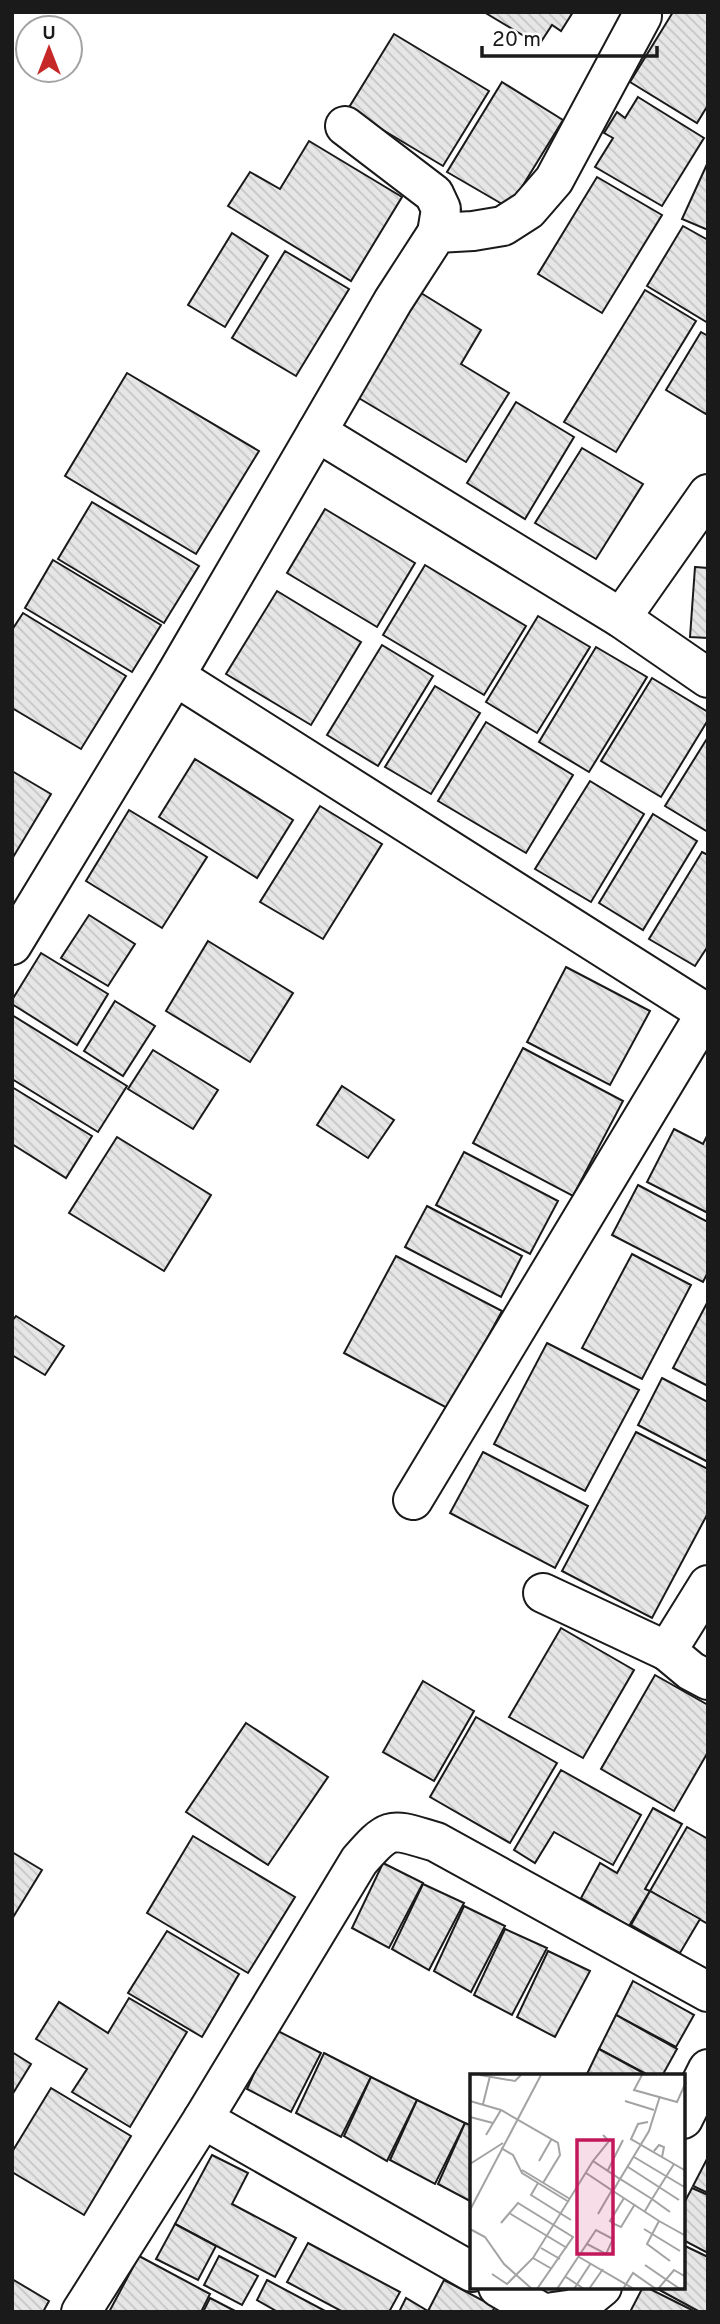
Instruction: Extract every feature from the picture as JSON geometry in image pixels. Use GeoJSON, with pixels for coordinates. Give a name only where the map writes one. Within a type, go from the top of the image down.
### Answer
{"type":"FeatureCollection","features":[{"type":"Feature","properties":{"kind":"street"},"geometry":{"type":"LineString","coordinates":[[437,233],[474,232],[503,226],[528,210],[554,180],[642,16],[641,12]]}},
{"type":"Feature","properties":{"kind":"street"},"geometry":{"type":"LineString","coordinates":[[12,945],[175,676],[393,301],[437,233],[441,209],[434,194],[345,126]]}},
{"type":"Feature","properties":{"kind":"street"},"geometry":{"type":"LineString","coordinates":[[317,432],[621,618],[708,678]]}},
{"type":"Feature","properties":{"kind":"street"},"geometry":{"type":"LineString","coordinates":[[621,618],[708,494]]}},
{"type":"Feature","properties":{"kind":"street"},"geometry":{"type":"LineString","coordinates":[[175,676],[707,1013],[412,1500]]}},
{"type":"Feature","properties":{"kind":"street"},"geometry":{"type":"LineString","coordinates":[[667,1651],[708,1585]]}},
{"type":"Feature","properties":{"kind":"street"},"geometry":{"type":"LineString","coordinates":[[543,1593],[667,1651],[691,1671],[708,1680]]}},
{"type":"Feature","properties":{"kind":"street"},"geometry":{"type":"LineString","coordinates":[[81,2312],[203,2119],[359,1861],[380,1838],[389,1833],[402,1833],[436,1842],[708,1992]]}},
{"type":"Feature","properties":{"kind":"street"},"geometry":{"type":"LineString","coordinates":[[685,2115],[708,2069]]}},
{"type":"Feature","properties":{"kind":"street"},"geometry":{"type":"LineString","coordinates":[[203,2119],[470,2271]]}},
{"type":"Feature","properties":{"kind":"street"},"geometry":{"type":"LineString","coordinates":[[501,2289],[541,2312]]}},
{"type":"Feature","properties":{"kind":"street"},"geometry":{"type":"LineString","coordinates":[[553,2312],[575,2309],[600,2289]]}},
{"type":"Feature","properties":{"kind":"building"},"geometry":{"type":"Polygon","coordinates":[[[484,12],[573,12],[561,31],[552,25],[539,45],[484,12]]]}},
{"type":"Feature","properties":{"kind":"building"},"geometry":{"type":"Polygon","coordinates":[[[673,12],[708,12],[708,105],[697,123],[630,82],[673,12]]]}},
{"type":"Feature","properties":{"kind":"building"},"geometry":{"type":"Polygon","coordinates":[[[394,34],[489,91],[443,166],[348,109],[394,34]]]}},
{"type":"Feature","properties":{"kind":"building"},"geometry":{"type":"Polygon","coordinates":[[[502,82],[563,120],[509,208],[447,172],[502,82]]]}},
{"type":"Feature","properties":{"kind":"building"},"geometry":{"type":"Polygon","coordinates":[[[638,97],[704,138],[662,206],[595,167],[613,138],[604,133],[617,112],[625,118],[638,97]]]}},
{"type":"Feature","properties":{"kind":"building"},"geometry":{"type":"Polygon","coordinates":[[[309,141],[402,197],[351,281],[228,206],[250,172],[280,189],[309,141]]]}},
{"type":"Feature","properties":{"kind":"building"},"geometry":{"type":"Polygon","coordinates":[[[708,162],[708,230],[682,219],[708,162]]]}},
{"type":"Feature","properties":{"kind":"building"},"geometry":{"type":"Polygon","coordinates":[[[597,177],[662,215],[602,313],[538,274],[597,177]]]}},
{"type":"Feature","properties":{"kind":"building"},"geometry":{"type":"Polygon","coordinates":[[[683,226],[708,240],[708,323],[647,286],[683,226]]]}},
{"type":"Feature","properties":{"kind":"building"},"geometry":{"type":"Polygon","coordinates":[[[232,233],[268,256],[225,327],[188,305],[232,233]]]}},
{"type":"Feature","properties":{"kind":"building"},"geometry":{"type":"Polygon","coordinates":[[[285,251],[349,289],[296,376],[232,338],[285,251]]]}},
{"type":"Feature","properties":{"kind":"building"},"geometry":{"type":"Polygon","coordinates":[[[645,290],[696,321],[616,452],[564,422],[645,290]]]}},
{"type":"Feature","properties":{"kind":"building"},"geometry":{"type":"Polygon","coordinates":[[[421,293],[481,330],[461,364],[509,393],[466,462],[357,397],[421,293]]]}},
{"type":"Feature","properties":{"kind":"building"},"geometry":{"type":"Polygon","coordinates":[[[701,332],[708,336],[706,414],[666,390],[701,332]]]}},
{"type":"Feature","properties":{"kind":"building"},"geometry":{"type":"Polygon","coordinates":[[[127,373],[259,451],[196,554],[65,476],[127,373]]]}},
{"type":"Feature","properties":{"kind":"building"},"geometry":{"type":"Polygon","coordinates":[[[516,402],[574,437],[525,519],[467,483],[516,402]]]}},
{"type":"Feature","properties":{"kind":"building"},"geometry":{"type":"Polygon","coordinates":[[[582,448],[643,484],[596,559],[535,523],[582,448]]]}},
{"type":"Feature","properties":{"kind":"building"},"geometry":{"type":"Polygon","coordinates":[[[92,502],[199,566],[164,623],[58,559],[92,502]]]}},
{"type":"Feature","properties":{"kind":"building"},"geometry":{"type":"Polygon","coordinates":[[[325,509],[415,563],[377,627],[287,573],[325,509]]]}},
{"type":"Feature","properties":{"kind":"building"},"geometry":{"type":"Polygon","coordinates":[[[53,560],[161,625],[132,672],[25,608],[53,560]]]}},
{"type":"Feature","properties":{"kind":"building"},"geometry":{"type":"Polygon","coordinates":[[[425,565],[526,626],[484,695],[383,635],[425,565]]]}},
{"type":"Feature","properties":{"kind":"building"},"geometry":{"type":"Polygon","coordinates":[[[695,567],[708,568],[708,638],[690,637],[695,567]]]}},
{"type":"Feature","properties":{"kind":"building"},"geometry":{"type":"Polygon","coordinates":[[[277,591],[361,642],[311,725],[226,674],[277,591]]]}},
{"type":"Feature","properties":{"kind":"building"},"geometry":{"type":"Polygon","coordinates":[[[23,613],[126,676],[81,749],[12,708],[12,630],[23,613]]]}},
{"type":"Feature","properties":{"kind":"building"},"geometry":{"type":"Polygon","coordinates":[[[538,616],[590,647],[537,733],[486,702],[538,616]]]}},
{"type":"Feature","properties":{"kind":"building"},"geometry":{"type":"Polygon","coordinates":[[[382,645],[433,676],[378,766],[327,735],[382,645]]]}},
{"type":"Feature","properties":{"kind":"building"},"geometry":{"type":"Polygon","coordinates":[[[596,647],[647,677],[589,772],[539,742],[596,647]]]}},
{"type":"Feature","properties":{"kind":"building"},"geometry":{"type":"Polygon","coordinates":[[[652,678],[708,712],[708,720],[661,797],[601,761],[652,678]]]}},
{"type":"Feature","properties":{"kind":"building"},"geometry":{"type":"Polygon","coordinates":[[[435,686],[480,713],[431,794],[385,767],[435,686]]]}},
{"type":"Feature","properties":{"kind":"building"},"geometry":{"type":"Polygon","coordinates":[[[486,722],[573,775],[526,853],[438,801],[486,722]]]}},
{"type":"Feature","properties":{"kind":"building"},"geometry":{"type":"Polygon","coordinates":[[[708,737],[708,832],[665,806],[708,737]]]}},
{"type":"Feature","properties":{"kind":"building"},"geometry":{"type":"Polygon","coordinates":[[[195,759],[293,820],[257,878],[159,817],[195,759]]]}},
{"type":"Feature","properties":{"kind":"building"},"geometry":{"type":"Polygon","coordinates":[[[12,771],[51,794],[12,859],[12,771]]]}},
{"type":"Feature","properties":{"kind":"building"},"geometry":{"type":"Polygon","coordinates":[[[590,781],[644,814],[591,902],[535,869],[590,781]]]}},
{"type":"Feature","properties":{"kind":"building"},"geometry":{"type":"Polygon","coordinates":[[[320,806],[382,844],[323,939],[260,902],[320,806]]]}},
{"type":"Feature","properties":{"kind":"building"},"geometry":{"type":"Polygon","coordinates":[[[129,810],[207,857],[162,928],[86,881],[129,810]]]}},
{"type":"Feature","properties":{"kind":"building"},"geometry":{"type":"Polygon","coordinates":[[[653,814],[697,841],[643,930],[599,903],[653,814]]]}},
{"type":"Feature","properties":{"kind":"building"},"geometry":{"type":"Polygon","coordinates":[[[702,852],[708,855],[708,946],[695,966],[649,939],[702,852]]]}},
{"type":"Feature","properties":{"kind":"building"},"geometry":{"type":"Polygon","coordinates":[[[89,915],[135,944],[108,986],[61,958],[89,915]]]}},
{"type":"Feature","properties":{"kind":"building"},"geometry":{"type":"Polygon","coordinates":[[[208,941],[293,993],[250,1062],[166,1011],[208,941]]]}},
{"type":"Feature","properties":{"kind":"building"},"geometry":{"type":"Polygon","coordinates":[[[41,953],[108,994],[77,1045],[12,1004],[41,953]]]}},
{"type":"Feature","properties":{"kind":"building"},"geometry":{"type":"Polygon","coordinates":[[[566,967],[650,1011],[610,1085],[527,1042],[566,967]]]}},
{"type":"Feature","properties":{"kind":"building"},"geometry":{"type":"Polygon","coordinates":[[[115,1001],[155,1026],[123,1076],[84,1051],[115,1001]]]}},
{"type":"Feature","properties":{"kind":"building"},"geometry":{"type":"Polygon","coordinates":[[[12,1015],[127,1086],[98,1132],[12,1079],[12,1015]]]}},
{"type":"Feature","properties":{"kind":"building"},"geometry":{"type":"Polygon","coordinates":[[[523,1048],[623,1101],[573,1196],[473,1143],[523,1048]]]}},
{"type":"Feature","properties":{"kind":"building"},"geometry":{"type":"Polygon","coordinates":[[[153,1050],[218,1090],[193,1129],[128,1089],[153,1050]]]}},
{"type":"Feature","properties":{"kind":"building"},"geometry":{"type":"Polygon","coordinates":[[[342,1086],[394,1120],[368,1158],[317,1125],[342,1086]]]}},
{"type":"Feature","properties":{"kind":"building"},"geometry":{"type":"Polygon","coordinates":[[[12,1087],[92,1136],[66,1178],[12,1144],[12,1087]]]}},
{"type":"Feature","properties":{"kind":"building"},"geometry":{"type":"Polygon","coordinates":[[[674,1129],[703,1144],[708,1134],[708,1213],[647,1182],[674,1129]]]}},
{"type":"Feature","properties":{"kind":"building"},"geometry":{"type":"Polygon","coordinates":[[[117,1137],[211,1195],[164,1271],[69,1213],[117,1137]]]}},
{"type":"Feature","properties":{"kind":"building"},"geometry":{"type":"Polygon","coordinates":[[[464,1152],[558,1201],[530,1254],[436,1205],[464,1152]]]}},
{"type":"Feature","properties":{"kind":"building"},"geometry":{"type":"Polygon","coordinates":[[[638,1185],[708,1222],[708,1272],[703,1282],[612,1235],[638,1185]]]}},
{"type":"Feature","properties":{"kind":"building"},"geometry":{"type":"Polygon","coordinates":[[[427,1206],[522,1256],[501,1297],[405,1247],[427,1206]]]}},
{"type":"Feature","properties":{"kind":"building"},"geometry":{"type":"Polygon","coordinates":[[[632,1254],[691,1285],[642,1379],[582,1348],[632,1254]]]}},
{"type":"Feature","properties":{"kind":"building"},"geometry":{"type":"Polygon","coordinates":[[[396,1256],[502,1311],[449,1409],[344,1353],[396,1256]]]}},
{"type":"Feature","properties":{"kind":"building"},"geometry":{"type":"Polygon","coordinates":[[[708,1304],[708,1386],[673,1368],[708,1304]]]}},
{"type":"Feature","properties":{"kind":"building"},"geometry":{"type":"Polygon","coordinates":[[[16,1316],[64,1346],[45,1375],[12,1355],[12,1321],[16,1316]]]}},
{"type":"Feature","properties":{"kind":"building"},"geometry":{"type":"Polygon","coordinates":[[[547,1343],[639,1390],[585,1491],[494,1444],[547,1343]]]}},
{"type":"Feature","properties":{"kind":"building"},"geometry":{"type":"Polygon","coordinates":[[[662,1378],[708,1402],[708,1462],[638,1425],[662,1378]]]}},
{"type":"Feature","properties":{"kind":"building"},"geometry":{"type":"Polygon","coordinates":[[[636,1432],[708,1469],[708,1513],[652,1618],[562,1571],[636,1432]]]}},
{"type":"Feature","properties":{"kind":"building"},"geometry":{"type":"Polygon","coordinates":[[[483,1452],[588,1506],[555,1568],[450,1513],[483,1452]]]}},
{"type":"Feature","properties":{"kind":"building"},"geometry":{"type":"Polygon","coordinates":[[[561,1628],[634,1670],[583,1758],[509,1717],[561,1628]]]}},
{"type":"Feature","properties":{"kind":"building"},"geometry":{"type":"Polygon","coordinates":[[[655,1675],[708,1705],[708,1752],[674,1811],[601,1769],[655,1675]]]}},
{"type":"Feature","properties":{"kind":"building"},"geometry":{"type":"Polygon","coordinates":[[[423,1681],[474,1711],[434,1781],[383,1752],[423,1681]]]}},
{"type":"Feature","properties":{"kind":"building"},"geometry":{"type":"Polygon","coordinates":[[[476,1717],[557,1763],[510,1843],[430,1797],[476,1717]]]}},
{"type":"Feature","properties":{"kind":"building"},"geometry":{"type":"Polygon","coordinates":[[[246,1723],[328,1777],[268,1865],[186,1812],[246,1723]]]}},
{"type":"Feature","properties":{"kind":"building"},"geometry":{"type":"Polygon","coordinates":[[[561,1770],[641,1815],[613,1865],[554,1832],[535,1863],[514,1850],[561,1770]]]}},
{"type":"Feature","properties":{"kind":"building"},"geometry":{"type":"Polygon","coordinates":[[[653,1808],[682,1824],[645,1889],[650,1891],[629,1926],[581,1898],[600,1863],[617,1873],[653,1808]]]}},
{"type":"Feature","properties":{"kind":"building"},"geometry":{"type":"Polygon","coordinates":[[[687,1827],[708,1839],[708,1924],[650,1891],[687,1827]]]}},
{"type":"Feature","properties":{"kind":"building"},"geometry":{"type":"Polygon","coordinates":[[[193,1836],[295,1897],[248,1973],[147,1913],[193,1836]]]}},
{"type":"Feature","properties":{"kind":"building"},"geometry":{"type":"Polygon","coordinates":[[[12,1852],[42,1870],[12,1919],[12,1852]]]}},
{"type":"Feature","properties":{"kind":"building"},"geometry":{"type":"Polygon","coordinates":[[[383,1863],[423,1883],[389,1948],[352,1928],[383,1863]]]}},
{"type":"Feature","properties":{"kind":"building"},"geometry":{"type":"Polygon","coordinates":[[[423,1884],[464,1903],[429,1970],[392,1949],[423,1884]]]}},
{"type":"Feature","properties":{"kind":"building"},"geometry":{"type":"Polygon","coordinates":[[[650,1891],[700,1919],[680,1953],[631,1925],[650,1891]]]}},
{"type":"Feature","properties":{"kind":"building"},"geometry":{"type":"Polygon","coordinates":[[[464,1906],[505,1926],[471,1992],[434,1971],[464,1906]]]}},
{"type":"Feature","properties":{"kind":"building"},"geometry":{"type":"Polygon","coordinates":[[[505,1929],[547,1948],[512,2015],[474,1995],[505,1929]]]}},
{"type":"Feature","properties":{"kind":"building"},"geometry":{"type":"Polygon","coordinates":[[[167,1931],[239,1974],[202,2037],[128,1993],[167,1931]]]}},
{"type":"Feature","properties":{"kind":"building"},"geometry":{"type":"Polygon","coordinates":[[[548,1951],[590,1971],[555,2037],[517,2017],[548,1951]]]}},
{"type":"Feature","properties":{"kind":"building"},"geometry":{"type":"Polygon","coordinates":[[[633,1981],[694,2015],[676,2047],[616,2015],[633,1981]]]}},
{"type":"Feature","properties":{"kind":"building"},"geometry":{"type":"Polygon","coordinates":[[[129,1998],[187,2032],[130,2127],[72,2092],[87,2069],[36,2039],[59,2002],[108,2033],[129,1998]]]}},
{"type":"Feature","properties":{"kind":"building"},"geometry":{"type":"Polygon","coordinates":[[[616,2015],[677,2049],[663,2074],[646,2074],[599,2049],[616,2015]]]}},
{"type":"Feature","properties":{"kind":"building"},"geometry":{"type":"Polygon","coordinates":[[[274,2029],[321,2053],[291,2112],[247,2089],[274,2029]]]}},
{"type":"Feature","properties":{"kind":"building"},"geometry":{"type":"Polygon","coordinates":[[[599,2049],[645,2074],[587,2074],[599,2049]]]}},
{"type":"Feature","properties":{"kind":"building"},"geometry":{"type":"Polygon","coordinates":[[[12,2052],[31,2064],[12,2095],[12,2052]]]}},
{"type":"Feature","properties":{"kind":"building"},"geometry":{"type":"Polygon","coordinates":[[[324,2053],[371,2077],[341,2137],[296,2113],[324,2053]]]}},
{"type":"Feature","properties":{"kind":"building"},"geometry":{"type":"Polygon","coordinates":[[[371,2077],[417,2100],[387,2161],[344,2136],[371,2077]]]}},
{"type":"Feature","properties":{"kind":"building"},"geometry":{"type":"Polygon","coordinates":[[[51,2088],[131,2136],[84,2215],[12,2172],[12,2152],[51,2088]]]}},
{"type":"Feature","properties":{"kind":"building"},"geometry":{"type":"Polygon","coordinates":[[[417,2100],[465,2123],[435,2184],[390,2160],[417,2100]]]}},
{"type":"Feature","properties":{"kind":"building"},"geometry":{"type":"Polygon","coordinates":[[[465,2123],[470,2125],[470,2201],[438,2184],[465,2123]]]}},
{"type":"Feature","properties":{"kind":"building"},"geometry":{"type":"Polygon","coordinates":[[[212,2155],[248,2173],[232,2204],[296,2238],[275,2277],[175,2224],[212,2155]]]}},
{"type":"Feature","properties":{"kind":"building"},"geometry":{"type":"Polygon","coordinates":[[[708,2157],[708,2193],[693,2186],[708,2157]]]}},
{"type":"Feature","properties":{"kind":"building"},"geometry":{"type":"Polygon","coordinates":[[[692,2188],[708,2195],[708,2253],[685,2241],[685,2201],[692,2188]]]}},
{"type":"Feature","properties":{"kind":"building"},"geometry":{"type":"Polygon","coordinates":[[[175,2224],[216,2246],[198,2280],[156,2259],[175,2224]]]}},
{"type":"Feature","properties":{"kind":"building"},"geometry":{"type":"Polygon","coordinates":[[[308,2243],[400,2292],[389,2312],[343,2312],[287,2282],[308,2243]]]}},
{"type":"Feature","properties":{"kind":"building"},"geometry":{"type":"Polygon","coordinates":[[[685,2246],[708,2257],[708,2312],[700,2312],[658,2289],[685,2289],[685,2246]]]}},
{"type":"Feature","properties":{"kind":"building"},"geometry":{"type":"Polygon","coordinates":[[[139,2256],[210,2294],[201,2312],[109,2312],[139,2256]]]}},
{"type":"Feature","properties":{"kind":"building"},"geometry":{"type":"Polygon","coordinates":[[[219,2256],[258,2276],[242,2305],[204,2285],[219,2256]]]}},
{"type":"Feature","properties":{"kind":"building"},"geometry":{"type":"Polygon","coordinates":[[[12,2279],[49,2301],[43,2312],[12,2312],[12,2279]]]}},
{"type":"Feature","properties":{"kind":"building"},"geometry":{"type":"Polygon","coordinates":[[[267,2280],[327,2312],[278,2312],[257,2300],[267,2280]]]}},
{"type":"Feature","properties":{"kind":"building"},"geometry":{"type":"Polygon","coordinates":[[[444,2280],[495,2307],[492,2312],[399,2312],[406,2298],[428,2311],[444,2280]]]}},
{"type":"Feature","properties":{"kind":"building"},"geometry":{"type":"Polygon","coordinates":[[[642,2289],[650,2289],[696,2312],[630,2312],[642,2289]]]}},
{"type":"Feature","properties":{"kind":"building"},"geometry":{"type":"Polygon","coordinates":[[[210,2298],[237,2312],[203,2312],[210,2298]]]}}]}
